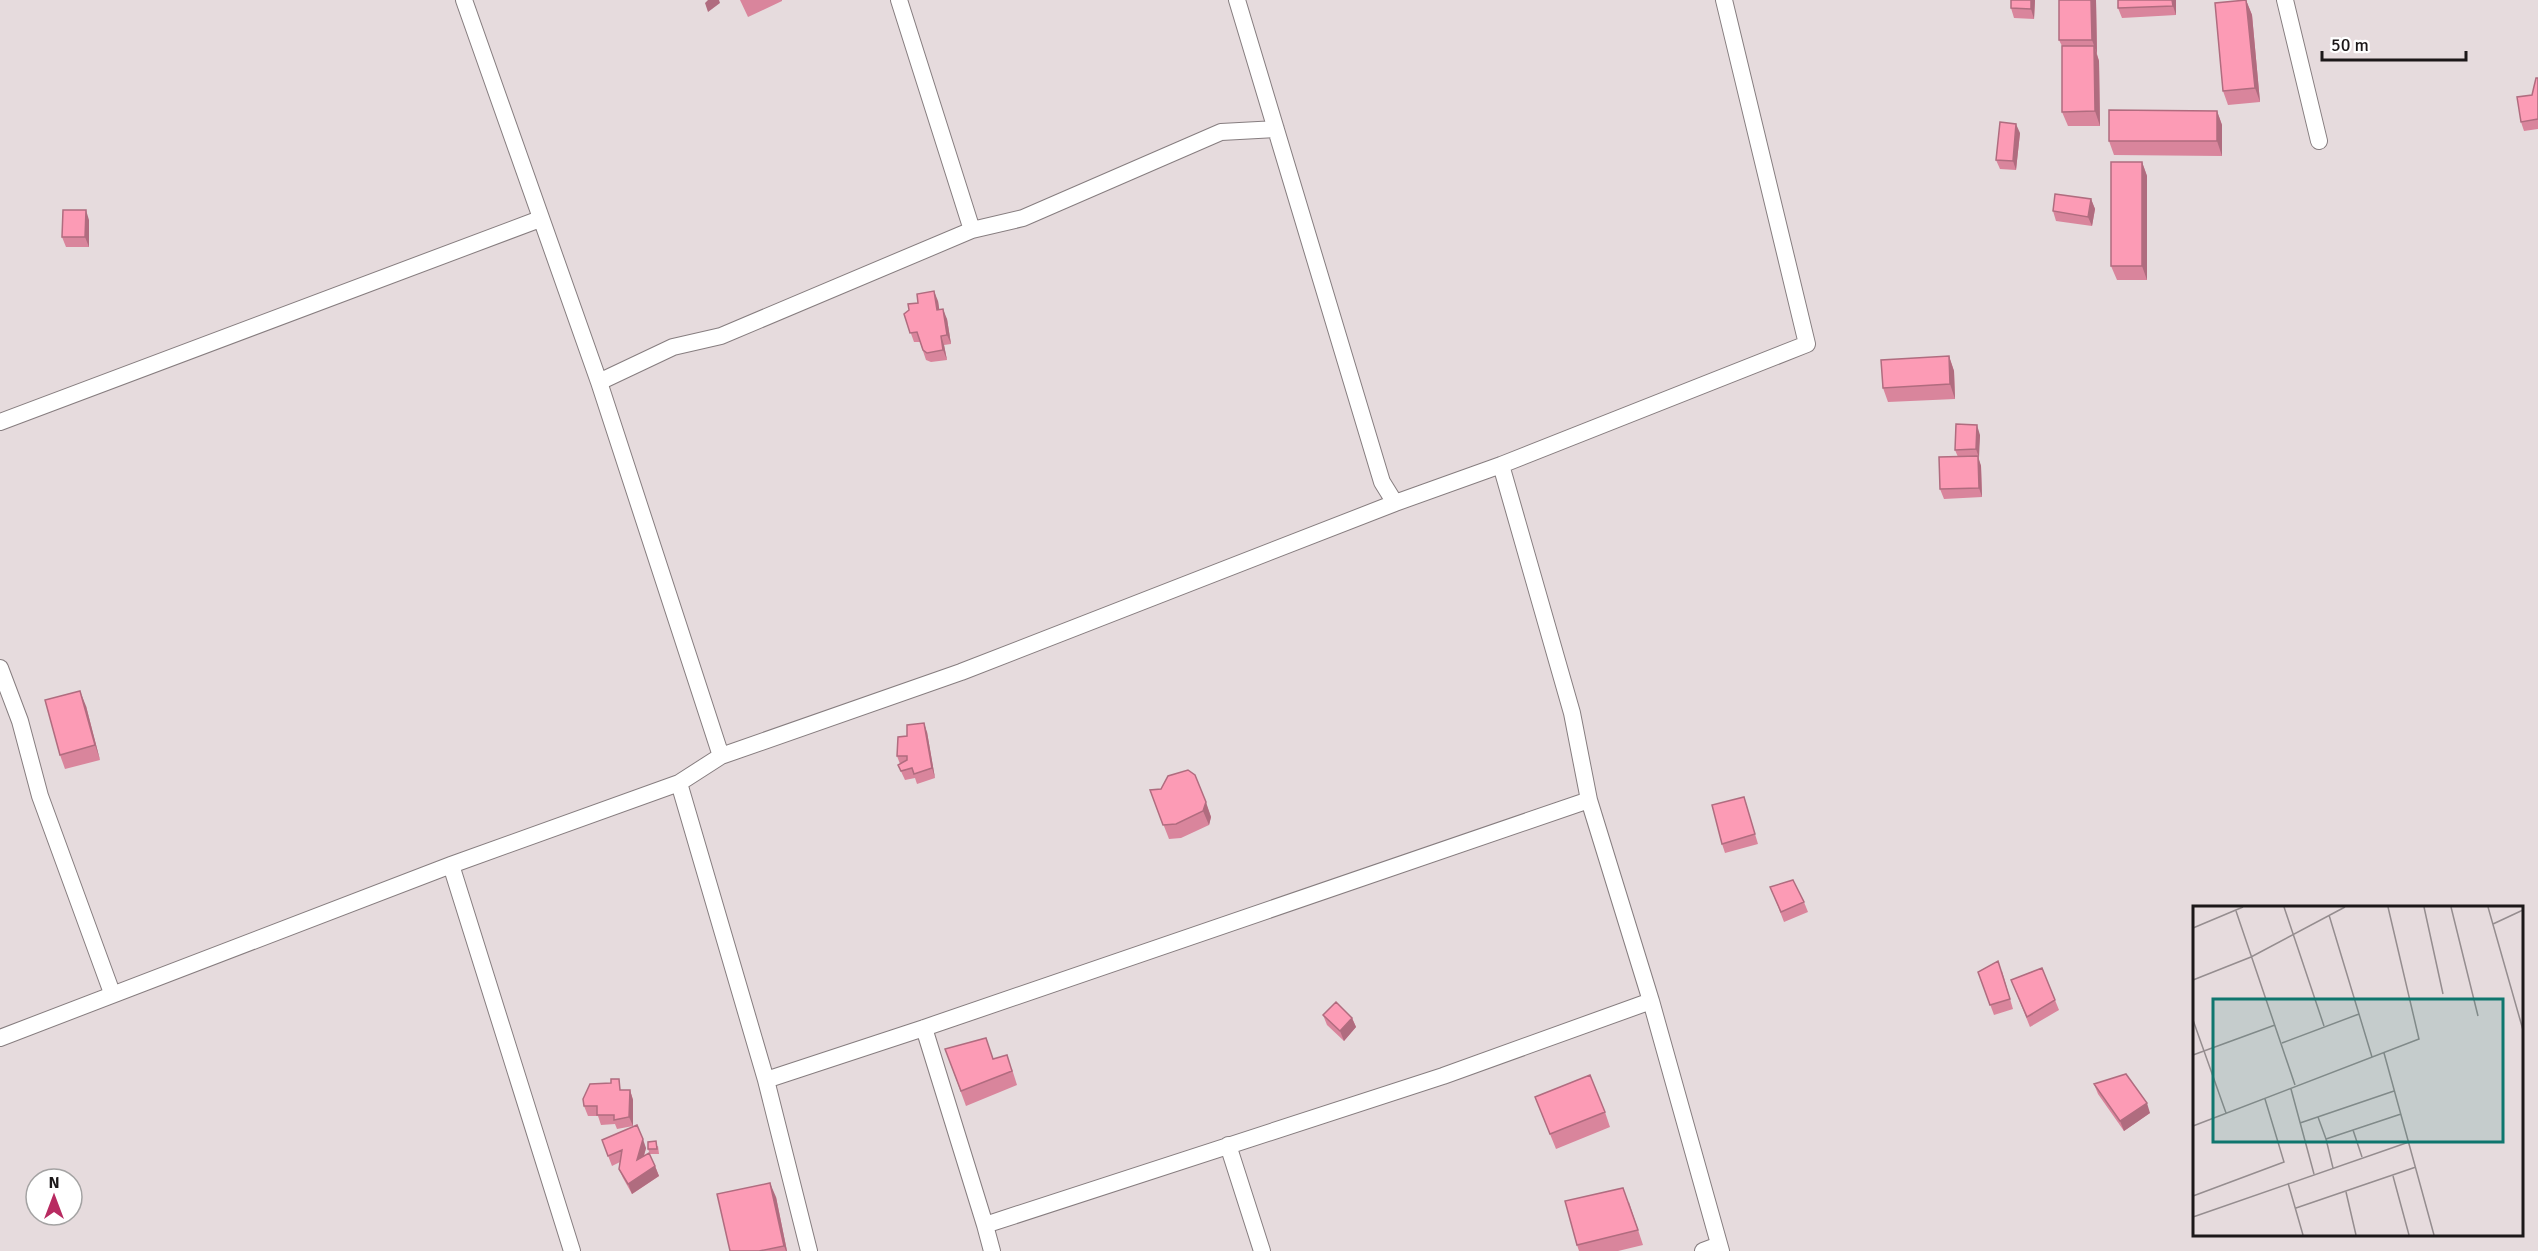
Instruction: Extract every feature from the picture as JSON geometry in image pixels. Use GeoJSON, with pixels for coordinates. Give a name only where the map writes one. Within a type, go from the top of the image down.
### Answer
{"type":"FeatureCollection","features":[{"type":"Feature","properties":{"kind":"street"},"geometry":{"type":"LineString","coordinates":[[464,0],[599,382],[721,756]]}},
{"type":"Feature","properties":{"kind":"street"},"geometry":{"type":"LineString","coordinates":[[899,0],[972,230]]}},
{"type":"Feature","properties":{"kind":"street"},"geometry":{"type":"LineString","coordinates":[[1237,0],[1382,482],[1395,503]]}},
{"type":"Feature","properties":{"kind":"street"},"geometry":{"type":"LineString","coordinates":[[0,1038],[112,993],[451,865],[680,783],[721,756],[961,672],[1395,503],[1501,465],[1807,344],[1724,0]]}},
{"type":"Feature","properties":{"kind":"street"},"geometry":{"type":"LineString","coordinates":[[2285,0],[2319,141]]}},
{"type":"Feature","properties":{"kind":"street"},"geometry":{"type":"LineString","coordinates":[[599,382],[673,348],[721,336],[972,230],[1023,218],[1221,132],[1276,129]]}},
{"type":"Feature","properties":{"kind":"street"},"geometry":{"type":"LineString","coordinates":[[0,422],[540,219]]}},
{"type":"Feature","properties":{"kind":"street"},"geometry":{"type":"LineString","coordinates":[[1501,465],[1572,713],[1589,800],[1650,1001],[1720,1248],[1703,1251]]}},
{"type":"Feature","properties":{"kind":"street"},"geometry":{"type":"LineString","coordinates":[[0,668],[20,721],[40,796],[112,993]]}},
{"type":"Feature","properties":{"kind":"street"},"geometry":{"type":"LineString","coordinates":[[680,783],[766,1080],[809,1251]]}},
{"type":"Feature","properties":{"kind":"street"},"geometry":{"type":"LineString","coordinates":[[766,1080],[1589,800]]}},
{"type":"Feature","properties":{"kind":"street"},"geometry":{"type":"LineString","coordinates":[[451,865],[572,1251]]}},
{"type":"Feature","properties":{"kind":"street"},"geometry":{"type":"LineString","coordinates":[[986,1225],[1443,1076],[1650,1001]]}},
{"type":"Feature","properties":{"kind":"street"},"geometry":{"type":"LineString","coordinates":[[924,1028],[986,1225],[992,1251]]}},
{"type":"Feature","properties":{"kind":"street"},"geometry":{"type":"LineString","coordinates":[[1228,1145],[1262,1251]]}},
{"type":"Feature","properties":{"kind":"building"},"geometry":{"type":"Polygon","coordinates":[[[2011,0],[2031,0],[2031,9],[2011,8],[2011,0]]]}},
{"type":"Feature","properties":{"kind":"building"},"geometry":{"type":"Polygon","coordinates":[[[2059,0],[2091,0],[2092,40],[2059,40],[2059,0]]]}},
{"type":"Feature","properties":{"kind":"building"},"geometry":{"type":"Polygon","coordinates":[[[2118,0],[2172,0],[2173,6],[2118,8],[2118,0]]]}},
{"type":"Feature","properties":{"kind":"building"},"geometry":{"type":"Polygon","coordinates":[[[2246,0],[2255,88],[2223,91],[2215,3],[2246,0]]]}},
{"type":"Feature","properties":{"kind":"building"},"geometry":{"type":"Polygon","coordinates":[[[2062,46],[2094,46],[2095,111],[2062,112],[2062,46]]]}},
{"type":"Feature","properties":{"kind":"building"},"geometry":{"type":"Polygon","coordinates":[[[2536,78],[2538,78],[2538,119],[2521,122],[2517,97],[2532,95],[2536,78]]]}},
{"type":"Feature","properties":{"kind":"building"},"geometry":{"type":"Polygon","coordinates":[[[2109,110],[2217,111],[2217,141],[2109,141],[2109,110]]]}},
{"type":"Feature","properties":{"kind":"building"},"geometry":{"type":"Polygon","coordinates":[[[2000,122],[2016,124],[2013,161],[1996,160],[2000,122]]]}},
{"type":"Feature","properties":{"kind":"building"},"geometry":{"type":"Polygon","coordinates":[[[2111,162],[2142,162],[2142,266],[2111,266],[2111,162]]]}},
{"type":"Feature","properties":{"kind":"building"},"geometry":{"type":"Polygon","coordinates":[[[2055,194],[2091,199],[2088,217],[2053,211],[2055,194]]]}},
{"type":"Feature","properties":{"kind":"building"},"geometry":{"type":"Polygon","coordinates":[[[63,210],[86,210],[85,237],[62,237],[63,210]]]}},
{"type":"Feature","properties":{"kind":"building"},"geometry":{"type":"Polygon","coordinates":[[[934,291],[937,310],[943,309],[947,335],[941,336],[943,350],[927,353],[923,350],[917,332],[910,333],[904,314],[909,310],[908,304],[918,303],[917,294],[934,291]]]}},
{"type":"Feature","properties":{"kind":"building"},"geometry":{"type":"Polygon","coordinates":[[[1949,356],[1950,384],[1883,388],[1881,360],[1949,356]]]}},
{"type":"Feature","properties":{"kind":"building"},"geometry":{"type":"Polygon","coordinates":[[[1956,424],[1977,425],[1976,449],[1955,450],[1956,424]]]}},
{"type":"Feature","properties":{"kind":"building"},"geometry":{"type":"Polygon","coordinates":[[[1978,456],[1979,488],[1940,489],[1939,457],[1978,456]]]}},
{"type":"Feature","properties":{"kind":"building"},"geometry":{"type":"Polygon","coordinates":[[[80,691],[95,745],[60,755],[45,700],[80,691]]]}},
{"type":"Feature","properties":{"kind":"building"},"geometry":{"type":"Polygon","coordinates":[[[924,723],[932,768],[914,774],[912,768],[901,771],[898,765],[907,760],[907,756],[897,756],[898,737],[907,736],[907,725],[924,723]]]}},
{"type":"Feature","properties":{"kind":"building"},"geometry":{"type":"Polygon","coordinates":[[[1188,770],[1195,775],[1206,802],[1203,811],[1176,824],[1163,825],[1150,790],[1161,789],[1168,776],[1188,770]]]}},
{"type":"Feature","properties":{"kind":"building"},"geometry":{"type":"Polygon","coordinates":[[[1744,797],[1755,834],[1722,844],[1712,805],[1744,797]]]}},
{"type":"Feature","properties":{"kind":"building"},"geometry":{"type":"Polygon","coordinates":[[[1793,880],[1804,902],[1781,912],[1770,887],[1793,880]]]}},
{"type":"Feature","properties":{"kind":"building"},"geometry":{"type":"Polygon","coordinates":[[[1998,961],[2010,999],[1990,1005],[1978,972],[1998,961]]]}},
{"type":"Feature","properties":{"kind":"building"},"geometry":{"type":"Polygon","coordinates":[[[2042,968],[2055,1000],[2027,1017],[2011,980],[2042,968]]]}},
{"type":"Feature","properties":{"kind":"building"},"geometry":{"type":"Polygon","coordinates":[[[1336,1002],[1352,1018],[1340,1031],[1323,1015],[1336,1002]]]}},
{"type":"Feature","properties":{"kind":"building"},"geometry":{"type":"Polygon","coordinates":[[[986,1038],[993,1059],[1007,1055],[1012,1071],[961,1091],[945,1049],[986,1038]]]}},
{"type":"Feature","properties":{"kind":"building"},"geometry":{"type":"Polygon","coordinates":[[[2126,1074],[2147,1103],[2120,1121],[2094,1084],[2126,1074]]]}},
{"type":"Feature","properties":{"kind":"building"},"geometry":{"type":"Polygon","coordinates":[[[1590,1075],[1605,1112],[1550,1134],[1535,1097],[1590,1075]]]}},
{"type":"Feature","properties":{"kind":"building"},"geometry":{"type":"Polygon","coordinates":[[[611,1079],[619,1079],[620,1090],[630,1090],[629,1117],[614,1120],[614,1115],[597,1115],[597,1106],[584,1106],[583,1099],[590,1084],[611,1083],[611,1079]]]}},
{"type":"Feature","properties":{"kind":"building"},"geometry":{"type":"Polygon","coordinates":[[[637,1125],[643,1139],[637,1160],[649,1153],[655,1166],[628,1184],[619,1169],[622,1150],[608,1156],[602,1140],[637,1125]]]}},
{"type":"Feature","properties":{"kind":"building"},"geometry":{"type":"Polygon","coordinates":[[[656,1141],[657,1149],[648,1149],[648,1142],[656,1141]]]}},
{"type":"Feature","properties":{"kind":"building"},"geometry":{"type":"Polygon","coordinates":[[[770,1183],[784,1246],[759,1251],[730,1251],[717,1194],[770,1183]]]}},
{"type":"Feature","properties":{"kind":"building"},"geometry":{"type":"Polygon","coordinates":[[[1623,1188],[1638,1230],[1577,1245],[1565,1201],[1623,1188]]]}}]}
